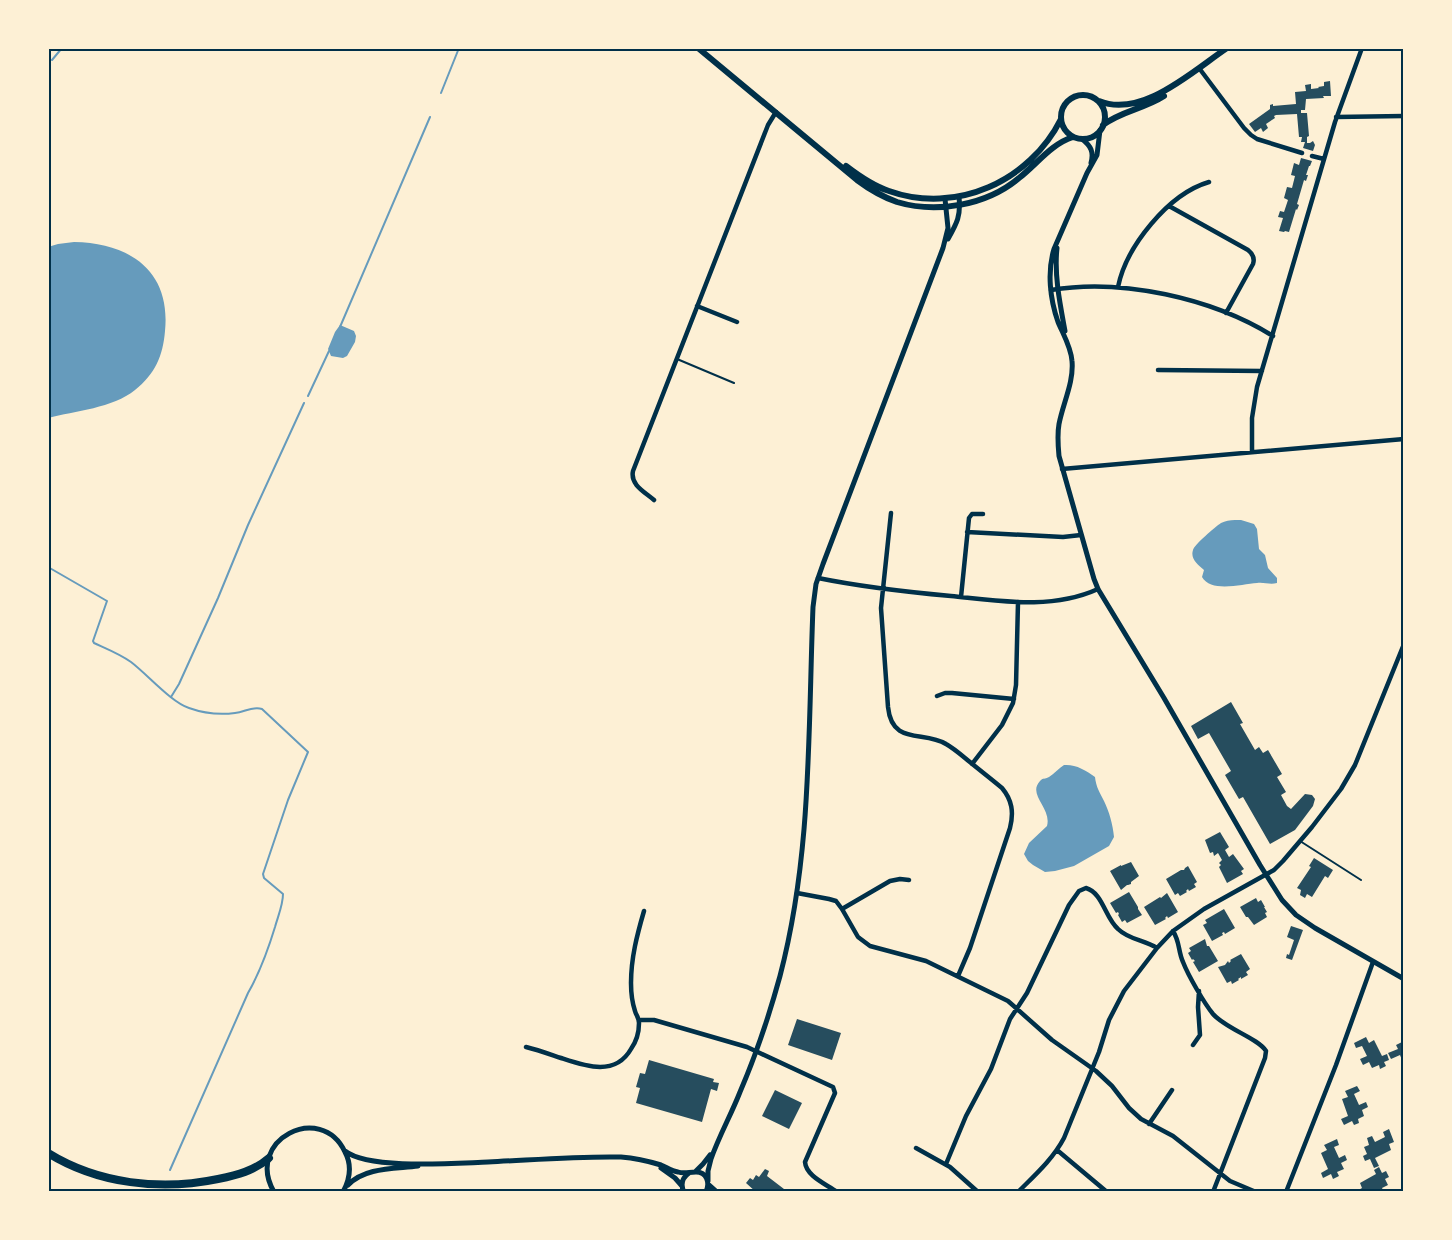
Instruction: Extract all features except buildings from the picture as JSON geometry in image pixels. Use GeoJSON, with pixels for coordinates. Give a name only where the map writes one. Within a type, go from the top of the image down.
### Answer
{"type":"FeatureCollection","features":[{"type":"Feature","properties":{"kind":"highway"},"geometry":{"type":"LineString","coordinates":[[48,1153],[70,1165],[101,1176],[133,1183],[153,1184],[185,1184],[227,1177],[256,1167],[269,1158]]}},
{"type":"Feature","properties":{"kind":"main road"},"geometry":{"type":"LineString","coordinates":[[698,48],[860,182],[894,201],[913,205],[946,202],[990,187],[1018,170],[1044,144],[1061,119]]}},
{"type":"Feature","properties":{"kind":"main road"},"geometry":{"type":"LineString","coordinates":[[1180,82],[1160,94],[1140,101],[1113,105],[1088,95],[1074,96],[1064,105],[1061,119],[1065,129],[1073,137],[1082,139],[1093,136],[1118,115],[1156,101],[1227,48]]}},
{"type":"Feature","properties":{"kind":"main road"},"geometry":{"type":"LineString","coordinates":[[1099,101],[1105,112],[1102,128]]}},
{"type":"Feature","properties":{"kind":"main road"},"geometry":{"type":"LineString","coordinates":[[811,141],[866,180],[886,190],[960,205],[985,198],[1010,185],[1056,145],[1073,137]]}},
{"type":"Feature","properties":{"kind":"street"},"geometry":{"type":"LineString","coordinates":[[1252,452],[1253,411],[1262,371],[1336,117],[1362,48]]}},
{"type":"Feature","properties":{"kind":"street"},"geometry":{"type":"LineString","coordinates":[[1200,68],[1251,135],[1302,153]]}},
{"type":"Feature","properties":{"kind":"street"},"geometry":{"type":"LineString","coordinates":[[654,500],[636,484],[632,477],[768,125],[776,112]]}},
{"type":"Feature","properties":{"kind":"street"},"geometry":{"type":"LineString","coordinates":[[1336,117],[1404,116]]}},
{"type":"Feature","properties":{"kind":"street"},"geometry":{"type":"LineString","coordinates":[[1102,128],[1097,155],[1060,234],[1052,257],[1051,290],[1057,316],[1072,358],[1070,381],[1058,430],[1059,451],[1092,575],[1098,589],[1180,724],[1282,900],[1296,915],[1320,931],[1404,979]]}},
{"type":"Feature","properties":{"kind":"street"},"geometry":{"type":"LineString","coordinates":[[1082,139],[1089,145],[1092,152],[1088,173]]}},
{"type":"Feature","properties":{"kind":"street"},"geometry":{"type":"LineString","coordinates":[[1312,156],[1324,159]]}},
{"type":"Feature","properties":{"kind":"street"},"geometry":{"type":"LineString","coordinates":[[1118,287],[1125,265],[1137,244],[1152,225],[1169,206],[1192,189],[1209,182]]}},
{"type":"Feature","properties":{"kind":"street"},"geometry":{"type":"LineString","coordinates":[[943,248],[959,220],[959,197]]}},
{"type":"Feature","properties":{"kind":"street"},"geometry":{"type":"LineString","coordinates":[[706,1192],[709,1165],[756,1051],[788,943],[797,893],[807,806],[813,607],[818,578],[943,248],[948,228],[946,202]]}},
{"type":"Feature","properties":{"kind":"street"},"geometry":{"type":"LineString","coordinates":[[1169,206],[1252,254],[1253,264],[1226,313]]}},
{"type":"Feature","properties":{"kind":"street"},"geometry":{"type":"LineString","coordinates":[[1060,234],[1056,261],[1067,342]]}},
{"type":"Feature","properties":{"kind":"street"},"geometry":{"type":"LineString","coordinates":[[1051,290],[1072,287],[1118,287],[1175,297],[1249,322],[1273,336]]}},
{"type":"Feature","properties":{"kind":"street"},"geometry":{"type":"LineString","coordinates":[[697,306],[736,322]]}},
{"type":"Feature","properties":{"kind":"street"},"geometry":{"type":"LineString","coordinates":[[1158,370],[1262,371]]}},
{"type":"Feature","properties":{"kind":"street"},"geometry":{"type":"LineString","coordinates":[[1062,469],[1404,439]]}},
{"type":"Feature","properties":{"kind":"street"},"geometry":{"type":"LineString","coordinates":[[891,513],[880,612],[891,720],[908,735],[945,743],[1004,790],[1012,806],[1011,823],[972,942],[958,976]]}},
{"type":"Feature","properties":{"kind":"street"},"geometry":{"type":"LineString","coordinates":[[961,597],[970,515],[983,514]]}},
{"type":"Feature","properties":{"kind":"street"},"geometry":{"type":"LineString","coordinates":[[967,532],[1067,537],[1081,535]]}},
{"type":"Feature","properties":{"kind":"street"},"geometry":{"type":"LineString","coordinates":[[818,578],[883,589],[1018,602],[1054,601],[1083,595],[1098,589]]}},
{"type":"Feature","properties":{"kind":"street"},"geometry":{"type":"LineString","coordinates":[[972,764],[1002,725],[1014,699],[1018,602]]}},
{"type":"Feature","properties":{"kind":"street"},"geometry":{"type":"LineString","coordinates":[[1018,1192],[1044,1166],[1064,1138],[1093,1068],[1113,1010],[1157,948],[1173,931],[1204,909],[1277,868],[1337,794],[1355,765],[1404,644]]}},
{"type":"Feature","properties":{"kind":"street"},"geometry":{"type":"LineString","coordinates":[[937,696],[952,693],[1014,699]]}},
{"type":"Feature","properties":{"kind":"street"},"geometry":{"type":"LineString","coordinates":[[842,909],[890,881],[909,880]]}},
{"type":"Feature","properties":{"kind":"street"},"geometry":{"type":"LineString","coordinates":[[945,1164],[966,1116],[991,1069],[1008,1023],[1028,993],[1069,905],[1079,891],[1086,888],[1096,894],[1119,931],[1157,948]]}},
{"type":"Feature","properties":{"kind":"street"},"geometry":{"type":"LineString","coordinates":[[797,893],[832,899],[837,902],[856,934],[867,945],[926,961],[1005,999],[1055,1043],[1093,1068],[1112,1086],[1133,1112],[1149,1124],[1177,1139],[1233,1183],[1256,1192]]}},
{"type":"Feature","properties":{"kind":"street"},"geometry":{"type":"LineString","coordinates":[[526,1047],[588,1067],[608,1067],[621,1060],[630,1051],[636,1039],[640,1020],[633,1005],[631,986],[634,949],[644,911]]}},
{"type":"Feature","properties":{"kind":"street"},"geometry":{"type":"LineString","coordinates":[[1173,931],[1178,940],[1183,962],[1208,1006],[1220,1020],[1262,1045],[1266,1053],[1213,1192]]}},
{"type":"Feature","properties":{"kind":"street"},"geometry":{"type":"LineString","coordinates":[[1286,1192],[1336,1065],[1373,962]]}},
{"type":"Feature","properties":{"kind":"street"},"geometry":{"type":"LineString","coordinates":[[1193,1045],[1200,1035],[1199,991]]}},
{"type":"Feature","properties":{"kind":"street"},"geometry":{"type":"LineString","coordinates":[[640,1020],[654,1020],[743,1045],[832,1085],[835,1092],[805,1162],[811,1174],[837,1192]]}},
{"type":"Feature","properties":{"kind":"street"},"geometry":{"type":"LineString","coordinates":[[1149,1124],[1172,1090]]}},
{"type":"Feature","properties":{"kind":"street"},"geometry":{"type":"LineString","coordinates":[[274,1192],[267,1167],[274,1147],[283,1137],[293,1131],[306,1128],[330,1135],[340,1143],[345,1151],[349,1169],[344,1190]]}},
{"type":"Feature","properties":{"kind":"street"},"geometry":{"type":"LineString","coordinates":[[684,1190],[684,1177],[703,1164],[716,1146]]}},
{"type":"Feature","properties":{"kind":"street"},"geometry":{"type":"LineString","coordinates":[[916,1148],[945,1164],[978,1192]]}},
{"type":"Feature","properties":{"kind":"street"},"geometry":{"type":"LineString","coordinates":[[1057,1150],[1107,1192]]}},
{"type":"Feature","properties":{"kind":"street"},"geometry":{"type":"LineString","coordinates":[[345,1151],[355,1157],[380,1162],[444,1164]]}},
{"type":"Feature","properties":{"kind":"street"},"geometry":{"type":"LineString","coordinates":[[344,1190],[356,1177],[368,1172],[444,1164],[599,1157],[626,1158],[649,1162],[676,1172],[704,1175],[717,1192]]}},
{"type":"Feature","properties":{"kind":"street"},"geometry":{"type":"LineString","coordinates":[[649,1162],[673,1176],[684,1190]]}},
{"type":"Feature","properties":{"kind":"lane"},"geometry":{"type":"LineString","coordinates":[[677,359],[734,383]]}},
{"type":"Feature","properties":{"kind":"lane"},"geometry":{"type":"LineString","coordinates":[[1300,841],[1360,880]]}},
{"type":"Feature","properties":{"kind":"water"},"geometry":{"type":"Polygon","coordinates":[[[74,242],[113,248],[143,264],[154,277],[161,292],[165,310],[164,340],[153,371],[135,390],[105,405],[48,418],[48,247],[74,242]]]}},
{"type":"Feature","properties":{"kind":"water"},"geometry":{"type":"Polygon","coordinates":[[[340,325],[354,331],[356,336],[347,356],[343,358],[331,356],[328,349],[340,325]]]}},
{"type":"Feature","properties":{"kind":"water"},"geometry":{"type":"Polygon","coordinates":[[[1241,520],[1254,524],[1257,529],[1259,549],[1265,555],[1268,568],[1277,578],[1277,583],[1219,586],[1206,582],[1202,577],[1204,570],[1195,562],[1192,553],[1194,548],[1221,523],[1241,520]]]}},
{"type":"Feature","properties":{"kind":"water"},"geometry":{"type":"Polygon","coordinates":[[[1064,765],[1080,768],[1095,777],[1109,814],[1114,837],[1109,846],[1074,866],[1045,872],[1028,861],[1024,854],[1029,843],[1047,826],[1048,819],[1036,791],[1037,786],[1041,780],[1049,777],[1064,765]]]}},
{"type":"Feature","properties":{"kind":"waterway"},"geometry":{"type":"LineString","coordinates":[[52,60],[62,48]]}},
{"type":"Feature","properties":{"kind":"waterway"},"geometry":{"type":"LineString","coordinates":[[441,93],[459,48]]}},
{"type":"Feature","properties":{"kind":"waterway"},"geometry":{"type":"LineString","coordinates":[[340,327],[430,117]]}},
{"type":"Feature","properties":{"kind":"waterway"},"geometry":{"type":"LineString","coordinates":[[308,396],[329,351]]}},
{"type":"Feature","properties":{"kind":"waterway"},"geometry":{"type":"LineString","coordinates":[[171,697],[218,598],[248,525],[304,403]]}},
{"type":"Feature","properties":{"kind":"waterway"},"geometry":{"type":"LineString","coordinates":[[48,567],[107,601],[94,643],[131,662],[167,694],[189,708],[223,714],[255,708],[262,709],[308,752],[288,800],[263,874],[264,878],[283,894],[272,936],[260,969],[170,1170]]}}]}
